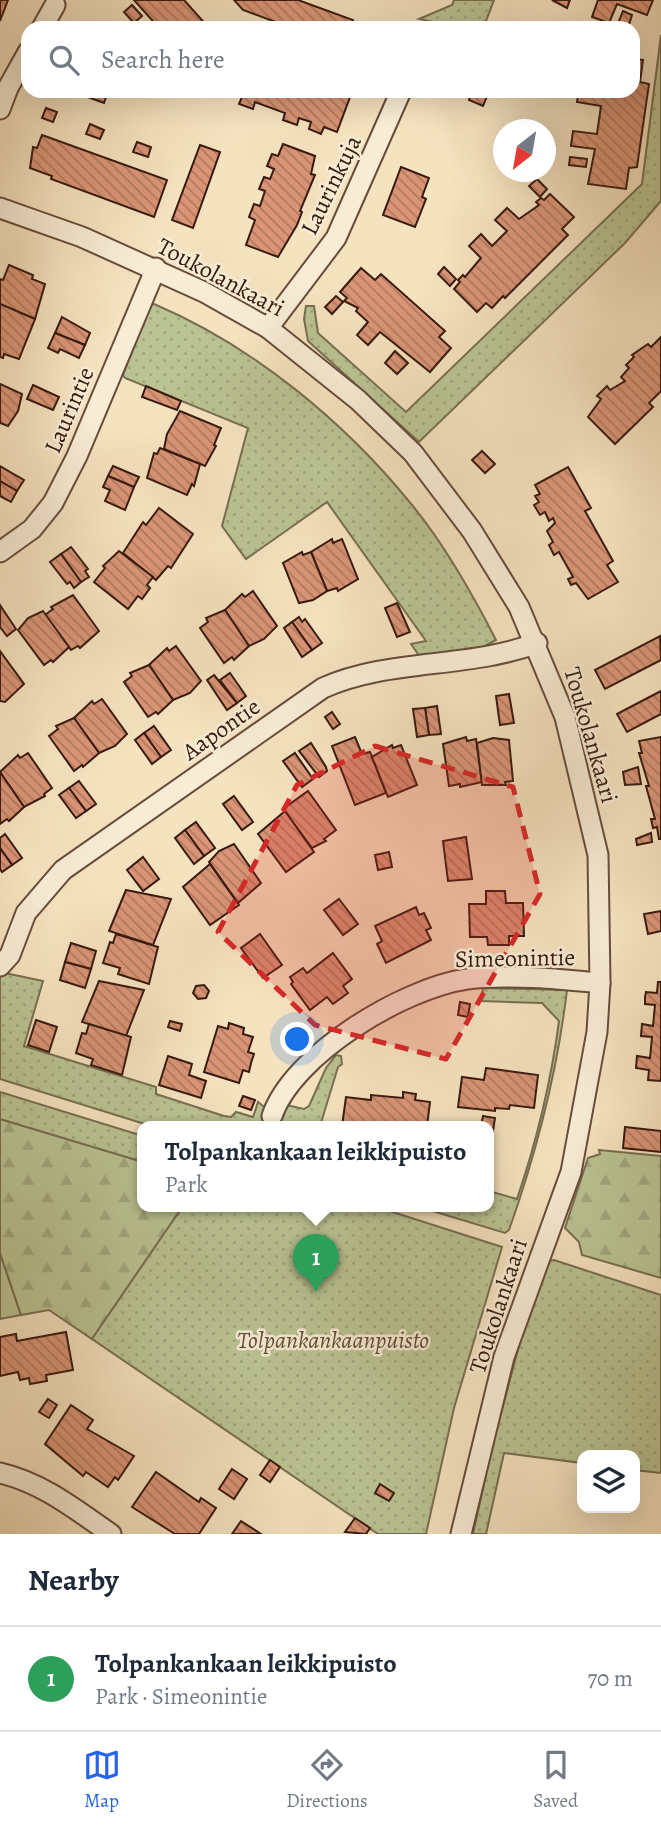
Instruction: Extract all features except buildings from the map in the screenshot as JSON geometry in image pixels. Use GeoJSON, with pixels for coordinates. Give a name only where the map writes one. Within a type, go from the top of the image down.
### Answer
{"type":"FeatureCollection","features":[{"type":"Feature","properties":{"kind":"street"},"geometry":{"type":"LineString","coordinates":[[46,21],[55,5]]}},
{"type":"Feature","properties":{"kind":"street"},"geometry":{"type":"LineString","coordinates":[[0,109],[21,65]]}},
{"type":"Feature","properties":{"kind":"street","name":"Laurinkuja"},"geometry":{"type":"LineString","coordinates":[[268,328],[336,237],[398,98]]}},
{"type":"Feature","properties":{"kind":"street","name":"Toukolankaari"},"geometry":{"type":"LineString","coordinates":[[0,208],[82,237],[156,268],[268,328],[358,400],[413,453],[472,531],[519,607],[537,643],[565,717],[598,855],[600,983],[597,1032],[571,1172],[504,1357],[461,1534]]}},
{"type":"Feature","properties":{"kind":"street","name":"Laurintie"},"geometry":{"type":"LineString","coordinates":[[0,552],[32,529],[53,502],[77,456],[156,268]]}},
{"type":"Feature","properties":{"kind":"street","name":"Aapontie"},"geometry":{"type":"LineString","coordinates":[[0,967],[10,955],[26,913],[63,870],[323,688],[358,675],[509,653],[537,643]]}},
{"type":"Feature","properties":{"kind":"street","name":"Simeonintie"},"geometry":{"type":"LineString","coordinates":[[272,1116],[277,1102],[304,1069],[334,1044],[399,1002],[444,984],[469,979],[600,983]]}},
{"type":"Feature","properties":{"kind":"street"},"geometry":{"type":"LineString","coordinates":[[0,1473],[20,1477],[46,1490],[111,1534]]}},
{"type":"Feature","properties":{"kind":"highlighted area"},"geometry":{"type":"Polygon","coordinates":[[[375,746],[513,787],[540,894],[446,1059],[315,1025],[218,932],[297,785],[375,746]]]}},
{"type":"Feature","properties":{"kind":"green space"},"geometry":{"type":"Polygon","coordinates":[[[454,0],[494,0],[486,21],[419,19],[452,5],[454,0]]]}},
{"type":"Feature","properties":{"kind":"green space"},"geometry":{"type":"Polygon","coordinates":[[[661,35],[661,201],[625,243],[419,442],[308,341],[304,319],[306,306],[314,306],[318,333],[406,412],[642,184],[661,35]]]}},
{"type":"Feature","properties":{"kind":"green space"},"geometry":{"type":"Polygon","coordinates":[[[154,304],[227,341],[261,364],[295,389],[357,444],[386,474],[436,536],[468,587],[496,640],[481,648],[420,657],[411,644],[426,641],[327,502],[246,559],[222,526],[248,428],[123,375],[149,307],[154,304]]]}},
{"type":"Feature","properties":{"kind":"green space"},"geometry":{"type":"Polygon","coordinates":[[[5,973],[43,981],[24,1046],[156,1087],[156,1094],[224,1116],[231,1117],[236,1112],[253,1117],[258,1102],[268,1110],[264,1121],[137,1122],[0,1079],[0,976],[5,973]]]}},
{"type":"Feature","properties":{"kind":"green space"},"geometry":{"type":"Polygon","coordinates":[[[483,988],[567,990],[558,1052],[545,1112],[519,1200],[509,1230],[505,1233],[436,1212],[494,1212],[494,1192],[517,1199],[537,1133],[559,1021],[542,1003],[481,1001],[483,988]]]}},
{"type":"Feature","properties":{"kind":"green space"},"geometry":{"type":"Polygon","coordinates":[[[336,1055],[341,1056],[342,1064],[338,1067],[322,1121],[277,1121],[286,1105],[304,1109],[309,1106],[326,1068],[336,1055]]]}},
{"type":"Feature","properties":{"kind":"green space"},"geometry":{"type":"Polygon","coordinates":[[[0,1092],[137,1134],[137,1160],[0,1119],[0,1092]]]}},
{"type":"Feature","properties":{"kind":"green space"},"geometry":{"type":"Polygon","coordinates":[[[0,1119],[137,1160],[137,1212],[179,1212],[92,1339],[49,1310],[21,1315],[0,1253],[0,1119]]]}},
{"type":"Feature","properties":{"kind":"green space"},"geometry":{"type":"Polygon","coordinates":[[[599,1150],[661,1156],[661,1278],[582,1255],[579,1242],[565,1228],[588,1158],[600,1154],[599,1150]]]}},
{"type":"Feature","properties":{"kind":"green space","name":"Tolpankankaanpuisto"},"geometry":{"type":"Polygon","coordinates":[[[179,1212],[393,1212],[502,1247],[454,1408],[426,1534],[378,1534],[92,1339],[179,1212]]]}},
{"type":"Feature","properties":{"kind":"green space"},"geometry":{"type":"Polygon","coordinates":[[[0,1253],[21,1315],[0,1319],[0,1253]]]}},
{"type":"Feature","properties":{"kind":"green space"},"geometry":{"type":"Polygon","coordinates":[[[554,1260],[661,1295],[661,1473],[640,1471],[640,1450],[577,1450],[577,1462],[504,1453],[486,1534],[473,1534],[492,1447],[540,1267],[545,1262],[554,1260]]]}},
{"type":"Feature","properties":{"kind":"place","name":"Tolpankankaan leikkipuisto"},"geometry":{"type":"Point","coordinates":[316,1292]}}]}
